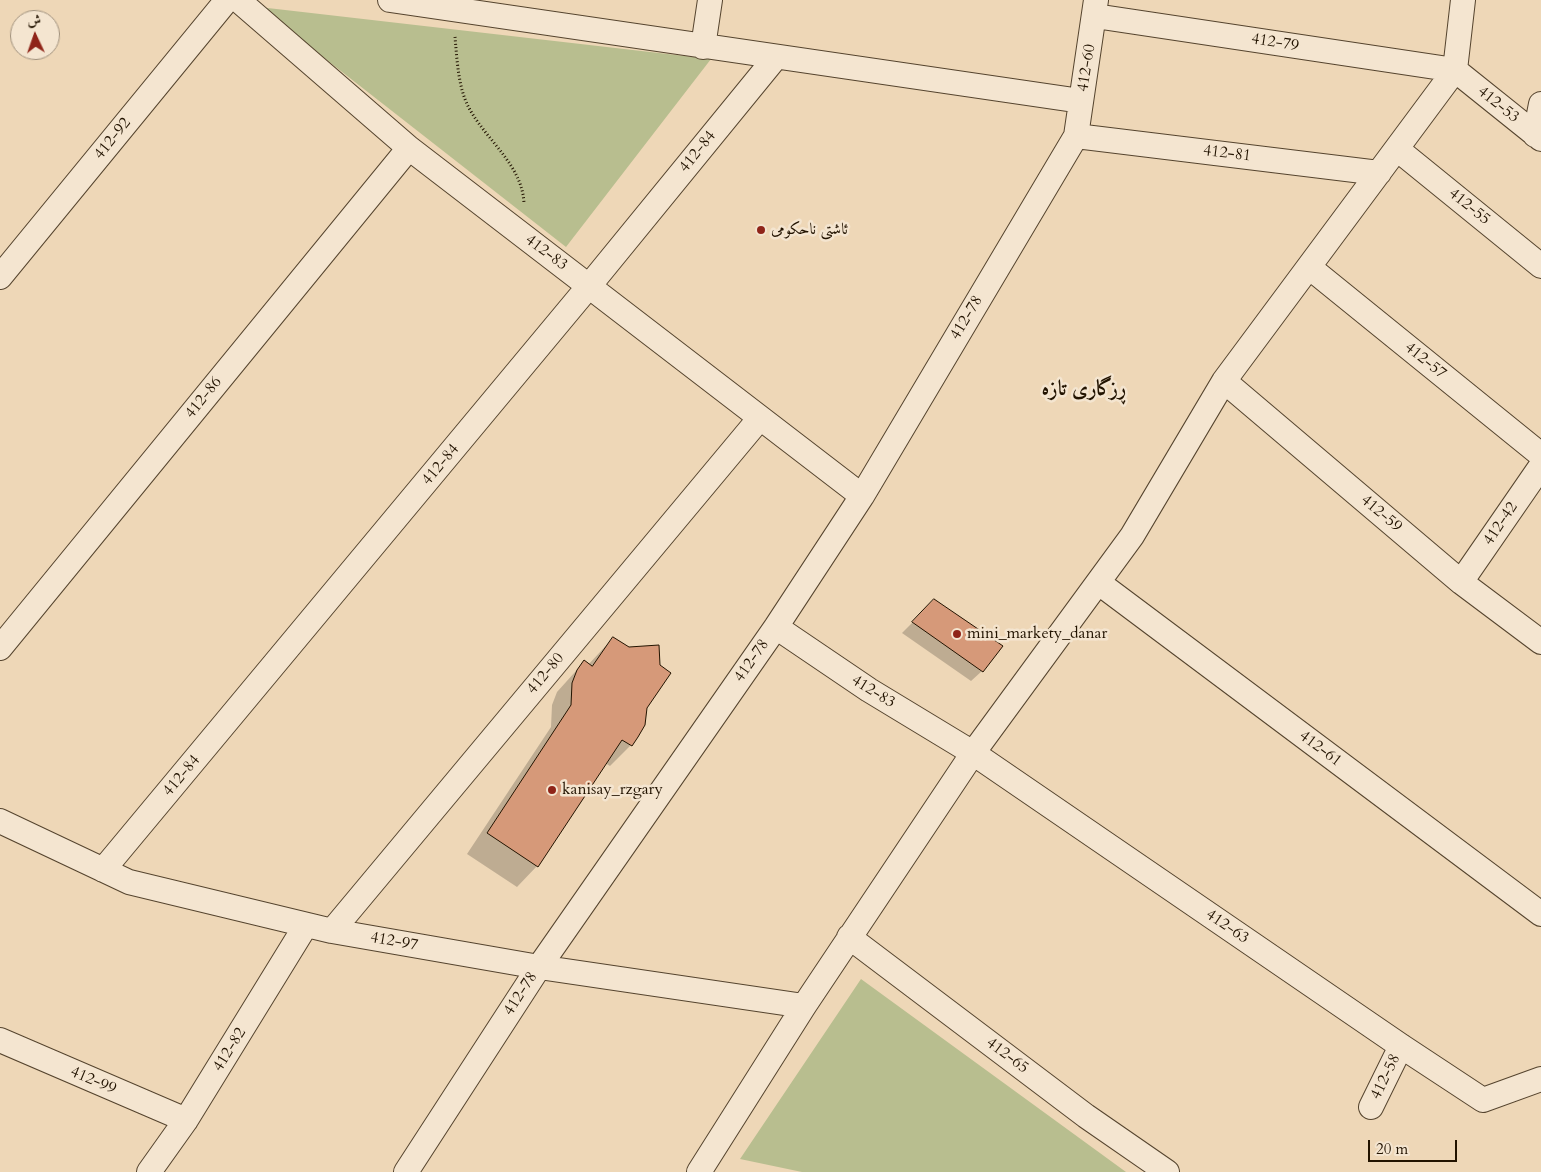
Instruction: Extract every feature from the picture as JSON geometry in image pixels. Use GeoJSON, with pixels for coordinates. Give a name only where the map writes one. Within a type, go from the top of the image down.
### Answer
{"type":"FeatureCollection","features":[{"type":"Feature","properties":{"kind":"street","name":"412-92"},"geometry":{"type":"LineString","coordinates":[[0,277],[227,0]]}},
{"type":"Feature","properties":{"kind":"street","name":"412-83"},"geometry":{"type":"LineString","coordinates":[[238,0],[409,148],[862,496]]}},
{"type":"Feature","properties":{"kind":"street"},"geometry":{"type":"LineString","coordinates":[[390,0],[1081,101]]}},
{"type":"Feature","properties":{"kind":"street"},"geometry":{"type":"LineString","coordinates":[[703,47],[710,0]]}},
{"type":"Feature","properties":{"kind":"street"},"geometry":{"type":"LineString","coordinates":[[699,1172],[849,937],[973,753],[1132,536],[1224,381],[1456,70],[1463,0]]}},
{"type":"Feature","properties":{"kind":"street","name":"412-79"},"geometry":{"type":"LineString","coordinates":[[1095,8],[1456,70]]}},
{"type":"Feature","properties":{"kind":"street","name":"412-60"},"geometry":{"type":"LineString","coordinates":[[1076,136],[1095,8]]}},
{"type":"Feature","properties":{"kind":"street","name":"412-84"},"geometry":{"type":"LineString","coordinates":[[103,870],[589,286],[776,57]]}},
{"type":"Feature","properties":{"kind":"street","name":"412-53"},"geometry":{"type":"LineString","coordinates":[[1456,70],[1538,137]]}},
{"type":"Feature","properties":{"kind":"street"},"geometry":{"type":"LineString","coordinates":[[1538,137],[1541,104]]}},
{"type":"Feature","properties":{"kind":"street","name":"412-81"},"geometry":{"type":"LineString","coordinates":[[1076,136],[1379,173]]}},
{"type":"Feature","properties":{"kind":"street","name":"412-78"},"geometry":{"type":"LineString","coordinates":[[406,1172],[539,967],[776,627],[862,496],[1076,136]]}},
{"type":"Feature","properties":{"kind":"street","name":"412-86"},"geometry":{"type":"LineString","coordinates":[[0,648],[409,148]]}},
{"type":"Feature","properties":{"kind":"street","name":"412-55"},"geometry":{"type":"LineString","coordinates":[[1397,149],[1541,266]]}},
{"type":"Feature","properties":{"kind":"street","name":"412-57"},"geometry":{"type":"LineString","coordinates":[[1309,267],[1541,455]]}},
{"type":"Feature","properties":{"kind":"street","name":"412-59"},"geometry":{"type":"LineString","coordinates":[[1224,381],[1461,582],[1541,642]]}},
{"type":"Feature","properties":{"kind":"street","name":"412-80"},"geometry":{"type":"LineString","coordinates":[[332,931],[760,418]]}},
{"type":"Feature","properties":{"kind":"street","name":"412-42"},"geometry":{"type":"LineString","coordinates":[[1461,582],[1541,466]]}},
{"type":"Feature","properties":{"kind":"street","name":"412-61"},"geometry":{"type":"LineString","coordinates":[[1099,583],[1541,914]]}},
{"type":"Feature","properties":{"kind":"street","name":"412-83"},"geometry":{"type":"LineString","coordinates":[[776,627],[869,690],[973,753]]}},
{"type":"Feature","properties":{"kind":"street","name":"412-63"},"geometry":{"type":"LineString","coordinates":[[973,753],[1483,1100],[1541,1079]]}},
{"type":"Feature","properties":{"kind":"street","name":"412-97"},"geometry":{"type":"LineString","coordinates":[[0,821],[129,882],[332,931],[539,967],[804,1006]]}},
{"type":"Feature","properties":{"kind":"street","name":"412-82"},"geometry":{"type":"LineString","coordinates":[[149,1172],[186,1120],[306,925]]}},
{"type":"Feature","properties":{"kind":"street","name":"412-65"},"geometry":{"type":"LineString","coordinates":[[849,937],[1086,1116],[1167,1172]]}},
{"type":"Feature","properties":{"kind":"street","name":"412-99"},"geometry":{"type":"LineString","coordinates":[[0,1040],[186,1120]]}},
{"type":"Feature","properties":{"kind":"street","name":"412-58"},"geometry":{"type":"LineString","coordinates":[[1371,1107],[1401,1046]]}},
{"type":"Feature","properties":{"kind":"path"},"geometry":{"type":"LineString","coordinates":[[454,10],[457,55],[467,104],[507,160],[517,177],[523,194],[522,212],[512,227]]}},
{"type":"Feature","properties":{"kind":"green space"},"geometry":{"type":"Polygon","coordinates":[[[259,7],[711,59],[566,247],[259,7]]]}},
{"type":"Feature","properties":{"kind":"green space"},"geometry":{"type":"Polygon","coordinates":[[[861,979],[1126,1172],[802,1172],[740,1159],[861,979]]]}},
{"type":"Feature","properties":{"kind":"building","name":"mini_markety_danar"},"geometry":{"type":"Polygon","coordinates":[[[934,599],[1003,646],[983,672],[912,622],[934,599]]]}},
{"type":"Feature","properties":{"kind":"building","name":"kanisay_rzgary"},"geometry":{"type":"Polygon","coordinates":[[[613,637],[629,647],[659,645],[660,665],[671,673],[647,708],[645,725],[632,746],[622,740],[538,867],[487,833],[571,705],[572,683],[577,670],[584,660],[592,666],[613,637]]]}},
{"type":"Feature","properties":{"kind":"place","name":"ئاشتی ناحکومی"},"geometry":{"type":"Point","coordinates":[761,230]}},
{"type":"Feature","properties":{"kind":"place","name":"mini_markety_danar"},"geometry":{"type":"Point","coordinates":[957,634]}},
{"type":"Feature","properties":{"kind":"place","name":"kanisay_rzgary"},"geometry":{"type":"Point","coordinates":[552,790]}},
{"type":"Feature","properties":{"kind":"district","name":"ڕزگاری تازە"},"geometry":{"type":"Point","coordinates":[1084,390]}}]}
